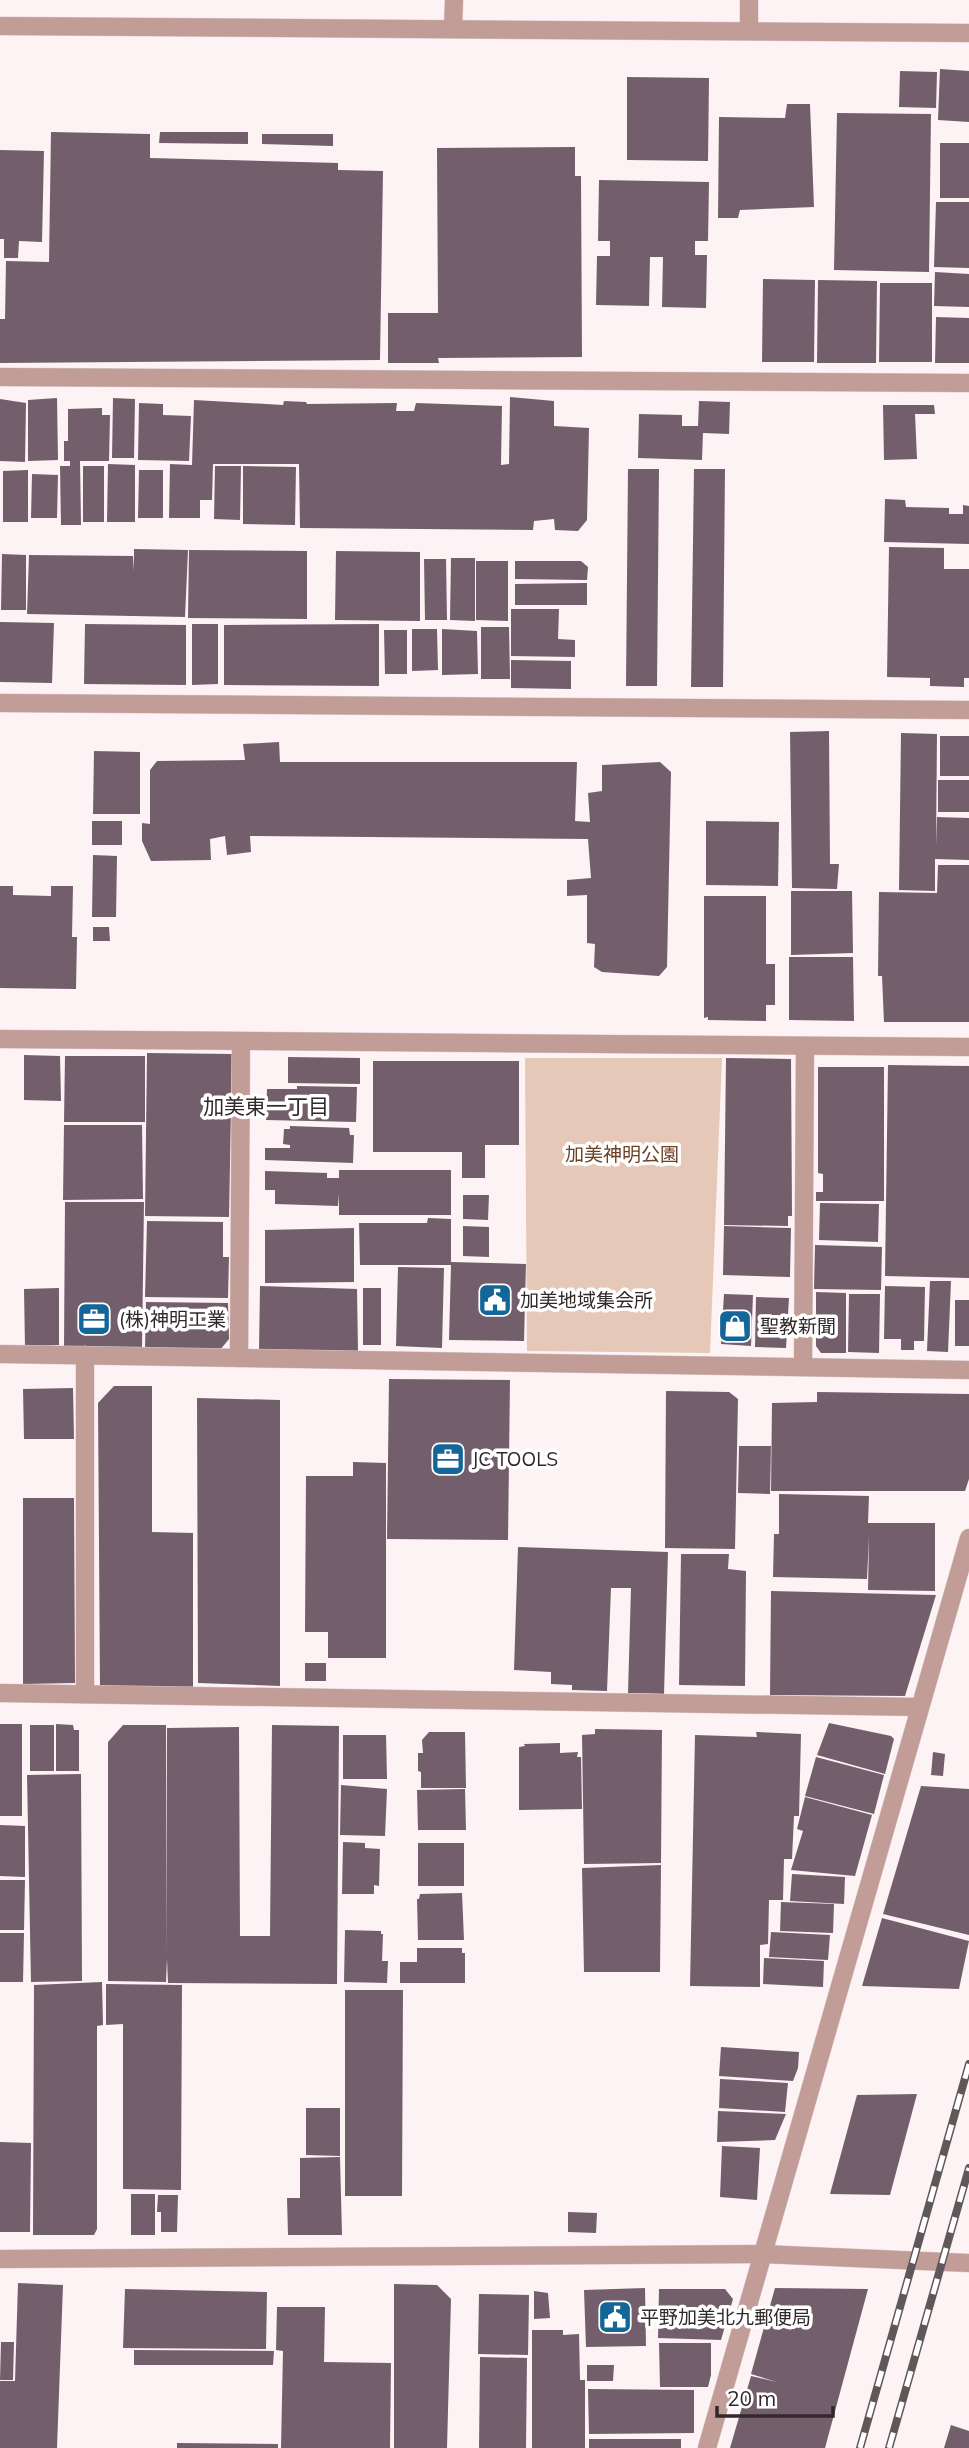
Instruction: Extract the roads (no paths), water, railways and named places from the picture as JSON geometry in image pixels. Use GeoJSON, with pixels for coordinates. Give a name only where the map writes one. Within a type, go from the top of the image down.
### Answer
{"type":"FeatureCollection","features":[{"type":"Feature","properties":{"kind":"street"},"geometry":{"type":"LineString","coordinates":[[453,29],[454,0]]}},
{"type":"Feature","properties":{"kind":"street"},"geometry":{"type":"LineString","coordinates":[[749,0],[749,31]]}},
{"type":"Feature","properties":{"kind":"street"},"geometry":{"type":"LineString","coordinates":[[0,26],[969,33]]}},
{"type":"Feature","properties":{"kind":"street"},"geometry":{"type":"LineString","coordinates":[[0,377],[969,383]]}},
{"type":"Feature","properties":{"kind":"street"},"geometry":{"type":"LineString","coordinates":[[0,703],[969,710]]}},
{"type":"Feature","properties":{"kind":"street"},"geometry":{"type":"LineString","coordinates":[[0,1040],[969,1047]]}},
{"type":"Feature","properties":{"kind":"street"},"geometry":{"type":"LineString","coordinates":[[239,1358],[241,1042]]}},
{"type":"Feature","properties":{"kind":"street"},"geometry":{"type":"LineString","coordinates":[[803,1367],[805,1046]]}},
{"type":"Feature","properties":{"kind":"street"},"geometry":{"type":"LineString","coordinates":[[0,1354],[969,1370]]}},
{"type":"Feature","properties":{"kind":"street"},"geometry":{"type":"LineString","coordinates":[[85,1355],[85,1694]]}},
{"type":"Feature","properties":{"kind":"street"},"geometry":{"type":"LineString","coordinates":[[707,2448],[969,1538]]}},
{"type":"Feature","properties":{"kind":"street"},"geometry":{"type":"LineString","coordinates":[[0,1693],[919,1707]]}},
{"type":"Feature","properties":{"kind":"street"},"geometry":{"type":"LineString","coordinates":[[0,2259],[762,2254],[969,2263]]}},
{"type":"Feature","properties":{"kind":"railway"},"geometry":{"type":"LineString","coordinates":[[860,2448],[969,2064]]}},
{"type":"Feature","properties":{"kind":"railway"},"geometry":{"type":"LineString","coordinates":[[889,2448],[969,2168]]}},
{"type":"Feature","properties":{"kind":"place","name":"加美地域集会所"},"geometry":{"type":"Point","coordinates":[495,1300]}},
{"type":"Feature","properties":{"kind":"place","name":"(株)神明工業"},"geometry":{"type":"Point","coordinates":[94,1319]}},
{"type":"Feature","properties":{"kind":"place","name":"聖教新聞"},"geometry":{"type":"Point","coordinates":[735,1326]}},
{"type":"Feature","properties":{"kind":"place","name":"JC TOOLS"},"geometry":{"type":"Point","coordinates":[448,1459]}},
{"type":"Feature","properties":{"kind":"place","name":"平野加美北九郵便局"},"geometry":{"type":"Point","coordinates":[615,2317]}},
{"type":"Feature","properties":{"kind":"district","name":"加美東一丁目"},"geometry":{"type":"Point","coordinates":[266,1106]}},
{"type":"Feature","properties":{"kind":"park label","name":"加美神明公園"},"geometry":{"type":"Point","coordinates":[622,1154]}}]}
